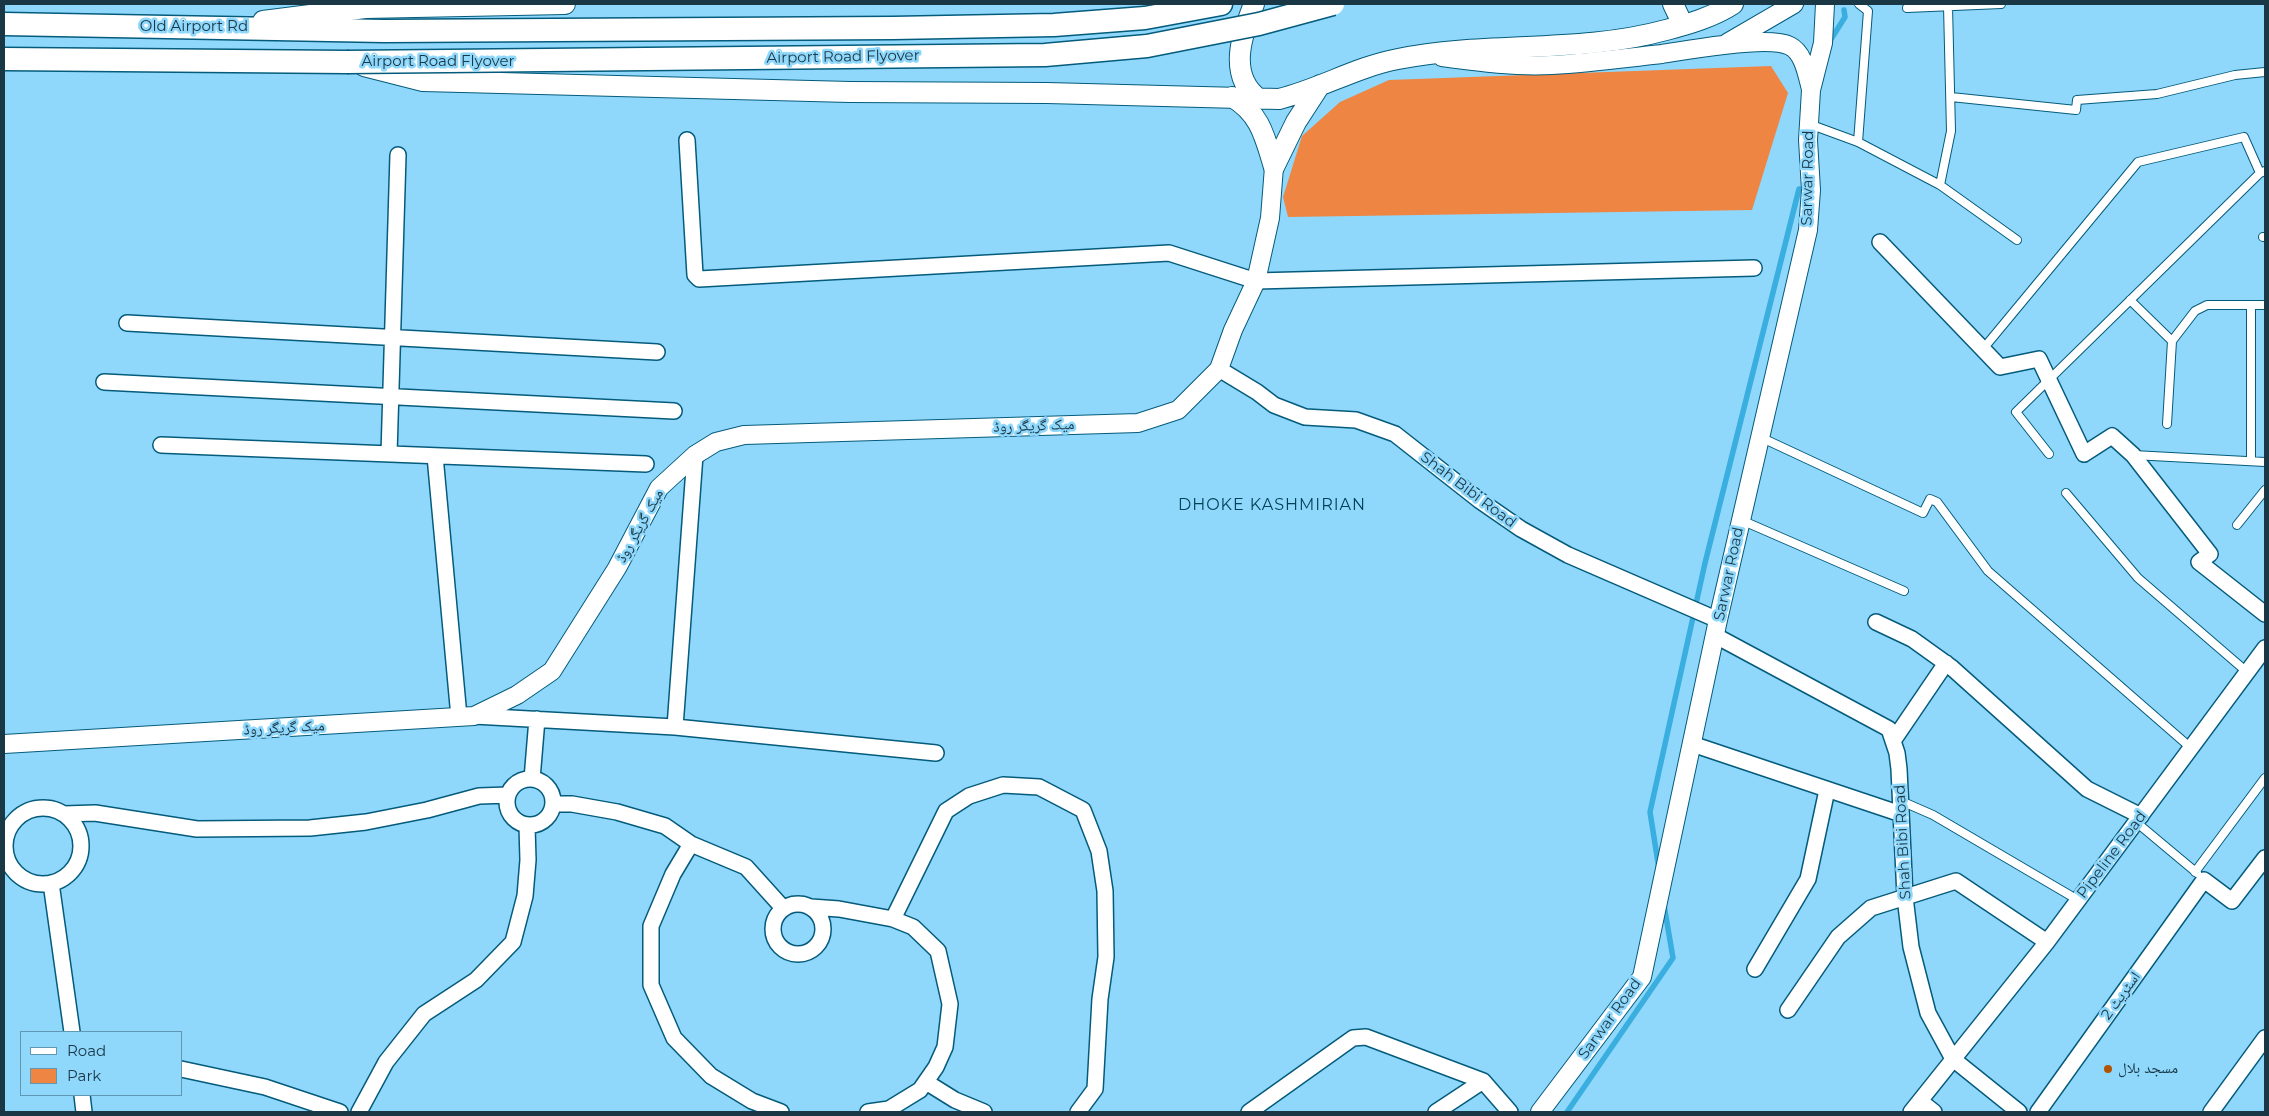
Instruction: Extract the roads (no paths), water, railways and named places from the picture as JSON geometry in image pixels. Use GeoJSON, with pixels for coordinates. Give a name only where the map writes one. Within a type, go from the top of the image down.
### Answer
{"type":"FeatureCollection","features":[{"type":"Feature","properties":{"kind":"main road"},"geometry":{"type":"LineString","coordinates":[[222,27],[365,8],[565,4]]}},
{"type":"Feature","properties":{"kind":"main road","name":"Airport Road Flyover"},"geometry":{"type":"LineString","coordinates":[[384,31],[1054,25],[1145,18],[1220,4]]}},
{"type":"Feature","properties":{"kind":"main road"},"geometry":{"type":"LineString","coordinates":[[1254,4],[1241,38],[1238,56],[1242,76],[1252,94],[1259,99]]}},
{"type":"Feature","properties":{"kind":"main road","name":"Airport Road Flyover"},"geometry":{"type":"LineString","coordinates":[[347,62],[1045,55],[1146,46],[1259,24],[1333,4]]}},
{"type":"Feature","properties":{"kind":"main road"},"geometry":{"type":"LineString","coordinates":[[1674,4],[1683,25]]}},
{"type":"Feature","properties":{"kind":"main road"},"geometry":{"type":"LineString","coordinates":[[4,59],[347,62],[423,81],[850,92],[1047,93],[1279,99],[1298,94],[1360,69],[1398,59],[1426,55],[1591,45],[1627,40],[1707,17],[1733,4]]}},
{"type":"Feature","properties":{"kind":"main road","name":"Old Airport Rd"},"geometry":{"type":"LineString","coordinates":[[4,24],[384,31]]}},
{"type":"Feature","properties":{"kind":"main road","name":"میک گریگر روڈ"},"geometry":{"type":"LineString","coordinates":[[1274,167],[1296,122],[1320,85]]}},
{"type":"Feature","properties":{"kind":"main road","name":"میک گریگر روڈ"},"geometry":{"type":"LineString","coordinates":[[1232,97],[1251,111],[1261,128],[1274,167]]}},
{"type":"Feature","properties":{"kind":"street"},"geometry":{"type":"LineString","coordinates":[[1722,45],[1794,4]]}},
{"type":"Feature","properties":{"kind":"street","name":"Sarwar Road"},"geometry":{"type":"LineString","coordinates":[[1540,1112],[1642,977],[1740,520],[1808,230],[1811,190],[1808,164],[1811,90],[1822,43],[1825,4]]}},
{"type":"Feature","properties":{"kind":"street"},"geometry":{"type":"LineString","coordinates":[[1426,55],[1514,65],[1552,65],[1722,45],[1768,43],[1790,46],[1797,52],[1803,62],[1811,90]]}},
{"type":"Feature","properties":{"kind":"street"},"geometry":{"type":"LineString","coordinates":[[687,140],[695,275],[699,279],[1169,253],[1256,281],[1754,268]]}},
{"type":"Feature","properties":{"kind":"street"},"geometry":{"type":"LineString","coordinates":[[389,454],[398,155]]}},
{"type":"Feature","properties":{"kind":"street","name":"میک گریگر روڈ"},"geometry":{"type":"LineString","coordinates":[[4,744],[467,716],[517,695],[552,671],[617,568],[659,488],[695,455],[716,442],[744,435],[1138,422],[1178,410],[1219,369],[1233,330],[1256,281],[1270,218],[1274,167]]}},
{"type":"Feature","properties":{"kind":"street"},"geometry":{"type":"LineString","coordinates":[[1880,242],[2000,367],[2039,359],[2084,454],[2112,436],[2133,454],[2210,554],[2199,562],[2265,614]]}},
{"type":"Feature","properties":{"kind":"street"},"geometry":{"type":"LineString","coordinates":[[128,323],[657,352]]}},
{"type":"Feature","properties":{"kind":"street","name":"Shah Bibi Road"},"geometry":{"type":"LineString","coordinates":[[1219,369],[1257,392],[1274,406],[1305,416],[1356,420],[1395,434],[1479,500],[1521,529],[1568,555],[1717,628],[1889,729],[1899,769],[1905,897],[1911,948],[1928,1014],[1953,1058],[2018,1112]]}},
{"type":"Feature","properties":{"kind":"street"},"geometry":{"type":"LineString","coordinates":[[104,382],[674,411]]}},
{"type":"Feature","properties":{"kind":"street"},"geometry":{"type":"LineString","coordinates":[[161,445],[646,464]]}},
{"type":"Feature","properties":{"kind":"street"},"geometry":{"type":"LineString","coordinates":[[675,727],[695,455]]}},
{"type":"Feature","properties":{"kind":"street"},"geometry":{"type":"LineString","coordinates":[[435,456],[467,716],[675,727],[936,753]]}},
{"type":"Feature","properties":{"kind":"street"},"geometry":{"type":"LineString","coordinates":[[1876,622],[1912,640],[1946,663],[2087,789],[2138,819]]}},
{"type":"Feature","properties":{"kind":"street","name":"Pipeline Road"},"geometry":{"type":"LineString","coordinates":[[1916,1107],[2047,942],[2265,648]]}},
{"type":"Feature","properties":{"kind":"street"},"geometry":{"type":"LineString","coordinates":[[1893,741],[1946,663]]}},
{"type":"Feature","properties":{"kind":"street"},"geometry":{"type":"LineString","coordinates":[[532,779],[537,719]]}},
{"type":"Feature","properties":{"kind":"street"},"geometry":{"type":"LineString","coordinates":[[1692,744],[1827,790],[1901,807]]}},
{"type":"Feature","properties":{"kind":"street"},"geometry":{"type":"LineString","coordinates":[[532,779],[539,781],[550,790],[554,804],[548,818],[535,826],[527,826],[512,818],[506,803],[508,795],[518,782],[532,779]]}},
{"type":"Feature","properties":{"kind":"street"},"geometry":{"type":"LineString","coordinates":[[893,919],[946,811],[969,796],[1003,785],[1039,788],[1083,810],[1099,851],[1105,891],[1106,957],[1100,999],[1095,1089],[1078,1112]]}},
{"type":"Feature","properties":{"kind":"street"},"geometry":{"type":"LineString","coordinates":[[1755,969],[1808,879],[1827,790]]}},
{"type":"Feature","properties":{"kind":"street"},"geometry":{"type":"LineString","coordinates":[[64,814],[95,813],[197,829],[310,828],[366,822],[427,810],[479,796],[508,795]]}},
{"type":"Feature","properties":{"kind":"street"},"geometry":{"type":"LineString","coordinates":[[554,804],[572,804],[617,812],[665,826],[692,844],[746,867],[783,908]]}},
{"type":"Feature","properties":{"kind":"street"},"geometry":{"type":"LineString","coordinates":[[39,808],[52,809],[64,814],[73,822],[79,834],[80,853],[73,870],[63,878],[51,883],[41,884],[21,877],[6,857],[6,839],[10,821],[26,812],[39,808]]}},
{"type":"Feature","properties":{"kind":"street"},"geometry":{"type":"LineString","coordinates":[[359,1112],[386,1062],[424,1014],[476,980],[513,942],[524,896],[528,860],[527,826]]}},
{"type":"Feature","properties":{"kind":"street"},"geometry":{"type":"LineString","coordinates":[[692,844],[674,874],[651,926],[651,985],[674,1038],[711,1076],[752,1101],[781,1112]]}},
{"type":"Feature","properties":{"kind":"street"},"geometry":{"type":"LineString","coordinates":[[2200,876],[2232,901],[2265,858]]}},
{"type":"Feature","properties":{"kind":"street","name":"اسٹریٹ 2"},"geometry":{"type":"LineString","coordinates":[[2038,1112],[2200,876]]}},
{"type":"Feature","properties":{"kind":"street"},"geometry":{"type":"LineString","coordinates":[[1788,1010],[1838,937],[1871,908],[1956,881],[2047,942]]}},
{"type":"Feature","properties":{"kind":"street"},"geometry":{"type":"LineString","coordinates":[[51,883],[72,1031]]}},
{"type":"Feature","properties":{"kind":"street"},"geometry":{"type":"LineString","coordinates":[[811,907],[822,920],[822,937],[818,944],[804,953],[787,951],[775,939],[774,922],[783,908],[797,904],[840,909],[893,919],[913,927],[938,951],[950,1004],[945,1047],[920,1090],[889,1109],[868,1112]]}},
{"type":"Feature","properties":{"kind":"street"},"geometry":{"type":"LineString","coordinates":[[1249,1112],[1353,1038],[1366,1037],[1483,1081],[1510,1112]]}},
{"type":"Feature","properties":{"kind":"street"},"geometry":{"type":"LineString","coordinates":[[2211,1112],[2265,1038]]}},
{"type":"Feature","properties":{"kind":"street"},"geometry":{"type":"LineString","coordinates":[[182,1069],[265,1087],[340,1112]]}},
{"type":"Feature","properties":{"kind":"street"},"geometry":{"type":"LineString","coordinates":[[1436,1112],[1483,1081]]}},
{"type":"Feature","properties":{"kind":"street"},"geometry":{"type":"LineString","coordinates":[[926,1082],[955,1100],[984,1112]]}},
{"type":"Feature","properties":{"kind":"street"},"geometry":{"type":"LineString","coordinates":[[82,1096],[84,1112]]}},
{"type":"Feature","properties":{"kind":"street"},"geometry":{"type":"LineString","coordinates":[[1916,1107],[1934,1112]]}},
{"type":"Feature","properties":{"kind":"lane"},"geometry":{"type":"LineString","coordinates":[[1858,142],[1868,11],[1859,4]]}},
{"type":"Feature","properties":{"kind":"lane"},"geometry":{"type":"LineString","coordinates":[[1907,8],[2001,4]]}},
{"type":"Feature","properties":{"kind":"lane"},"geometry":{"type":"LineString","coordinates":[[1940,185],[1952,131],[1948,6]]}},
{"type":"Feature","properties":{"kind":"lane"},"geometry":{"type":"LineString","coordinates":[[1951,97],[2076,110],[2077,100],[2157,94],[2235,75],[2265,72]]}},
{"type":"Feature","properties":{"kind":"lane"},"geometry":{"type":"LineString","coordinates":[[1809,124],[1858,142],[1940,185],[2017,240]]}},
{"type":"Feature","properties":{"kind":"lane"},"geometry":{"type":"LineString","coordinates":[[1983,349],[2138,162],[2244,136],[2263,172],[2016,412],[2049,454]]}},
{"type":"Feature","properties":{"kind":"lane"},"geometry":{"type":"LineString","coordinates":[[2130,300],[2172,341]]}},
{"type":"Feature","properties":{"kind":"lane"},"geometry":{"type":"LineString","coordinates":[[2167,424],[2172,341],[2195,312],[2208,305],[2265,305]]}},
{"type":"Feature","properties":{"kind":"lane"},"geometry":{"type":"LineString","coordinates":[[2250,461],[2251,306]]}},
{"type":"Feature","properties":{"kind":"lane"},"geometry":{"type":"LineString","coordinates":[[1759,436],[1923,513],[1930,499],[1937,502],[1988,571],[2192,748]]}},
{"type":"Feature","properties":{"kind":"lane"},"geometry":{"type":"LineString","coordinates":[[2133,454],[2265,462]]}},
{"type":"Feature","properties":{"kind":"lane"},"geometry":{"type":"LineString","coordinates":[[2237,525],[2265,490]]}},
{"type":"Feature","properties":{"kind":"lane"},"geometry":{"type":"LineString","coordinates":[[2066,493],[2138,578],[2247,672]]}},
{"type":"Feature","properties":{"kind":"lane"},"geometry":{"type":"LineString","coordinates":[[1740,520],[1904,590]]}},
{"type":"Feature","properties":{"kind":"lane"},"geometry":{"type":"LineString","coordinates":[[2138,819],[2200,876],[2265,778]]}},
{"type":"Feature","properties":{"kind":"lane"},"geometry":{"type":"LineString","coordinates":[[1901,807],[1933,815],[2078,900]]}},
{"type":"Feature","properties":{"kind":"waterway"},"geometry":{"type":"LineString","coordinates":[[1828,44],[1845,17],[1844,10]]}},
{"type":"Feature","properties":{"kind":"waterway"},"geometry":{"type":"LineString","coordinates":[[1659,869],[1650,812],[1705,563],[1799,189]]}},
{"type":"Feature","properties":{"kind":"waterway"},"geometry":{"type":"LineString","coordinates":[[1567,1112],[1673,958],[1664,905]]}},
{"type":"Feature","properties":{"kind":"place","name":"مسجد بلال"},"geometry":{"type":"Point","coordinates":[2108,1069]}},
{"type":"Feature","properties":{"kind":"district","name":"DHOKE KASHMIRIAN"},"geometry":{"type":"Point","coordinates":[1272,505]}}]}
